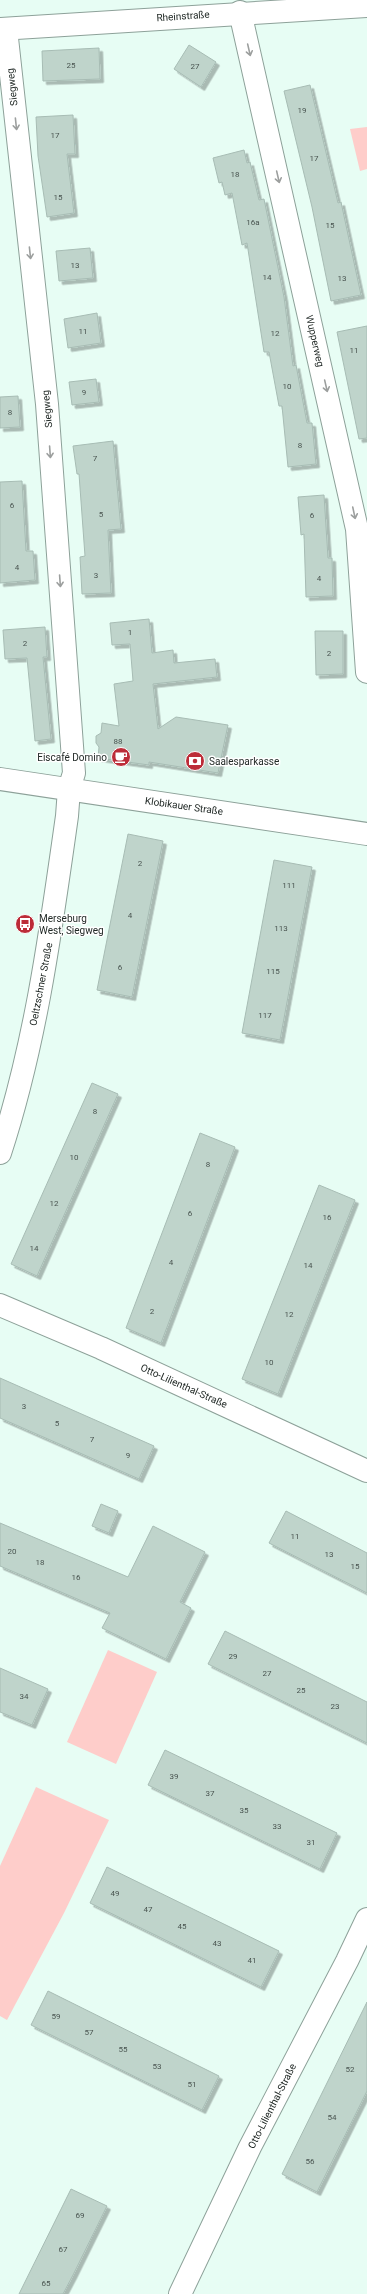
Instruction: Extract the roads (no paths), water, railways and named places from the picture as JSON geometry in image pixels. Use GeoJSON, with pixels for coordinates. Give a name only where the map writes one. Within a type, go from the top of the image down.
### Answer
{"type":"FeatureCollection","features":[{"type":"Feature","properties":{"kind":"street","name":"Rheinstraße"},"geometry":{"type":"LineString","coordinates":[[3,29],[240,12],[367,6]]}},
{"type":"Feature","properties":{"kind":"street","name":"Wupperweg"},"geometry":{"type":"LineString","coordinates":[[240,12],[357,529],[367,672]]}},
{"type":"Feature","properties":{"kind":"street","name":"Siegweg"},"geometry":{"type":"LineString","coordinates":[[3,29],[47,404],[74,773],[69,789]]}},
{"type":"Feature","properties":{"kind":"street","name":"Klobikauer Straße"},"geometry":{"type":"LineString","coordinates":[[0,779],[367,834]]}},
{"type":"Feature","properties":{"kind":"street","name":"Oeltzschner Straße"},"geometry":{"type":"LineString","coordinates":[[0,1153],[9,1125],[38,1010],[66,823],[69,789]]}},
{"type":"Feature","properties":{"kind":"street","name":"Otto-Lilienthal-Straße"},"geometry":{"type":"LineString","coordinates":[[0,1305],[101,1348],[367,1471]]}},
{"type":"Feature","properties":{"kind":"street","name":"Otto-Lilienthal-Straße"},"geometry":{"type":"LineString","coordinates":[[180,2294],[250,2147],[347,1961],[367,1919]]}},
{"type":"Feature","properties":{"kind":"place","name":"Eiscafé Domino"},"geometry":{"type":"Point","coordinates":[121,757]}},
{"type":"Feature","properties":{"kind":"place","name":"Saalesparkasse"},"geometry":{"type":"Point","coordinates":[195,761]}},
{"type":"Feature","properties":{"kind":"place","name":"Merseburg West, Siegweg"},"geometry":{"type":"Point","coordinates":[25,924]}}]}
